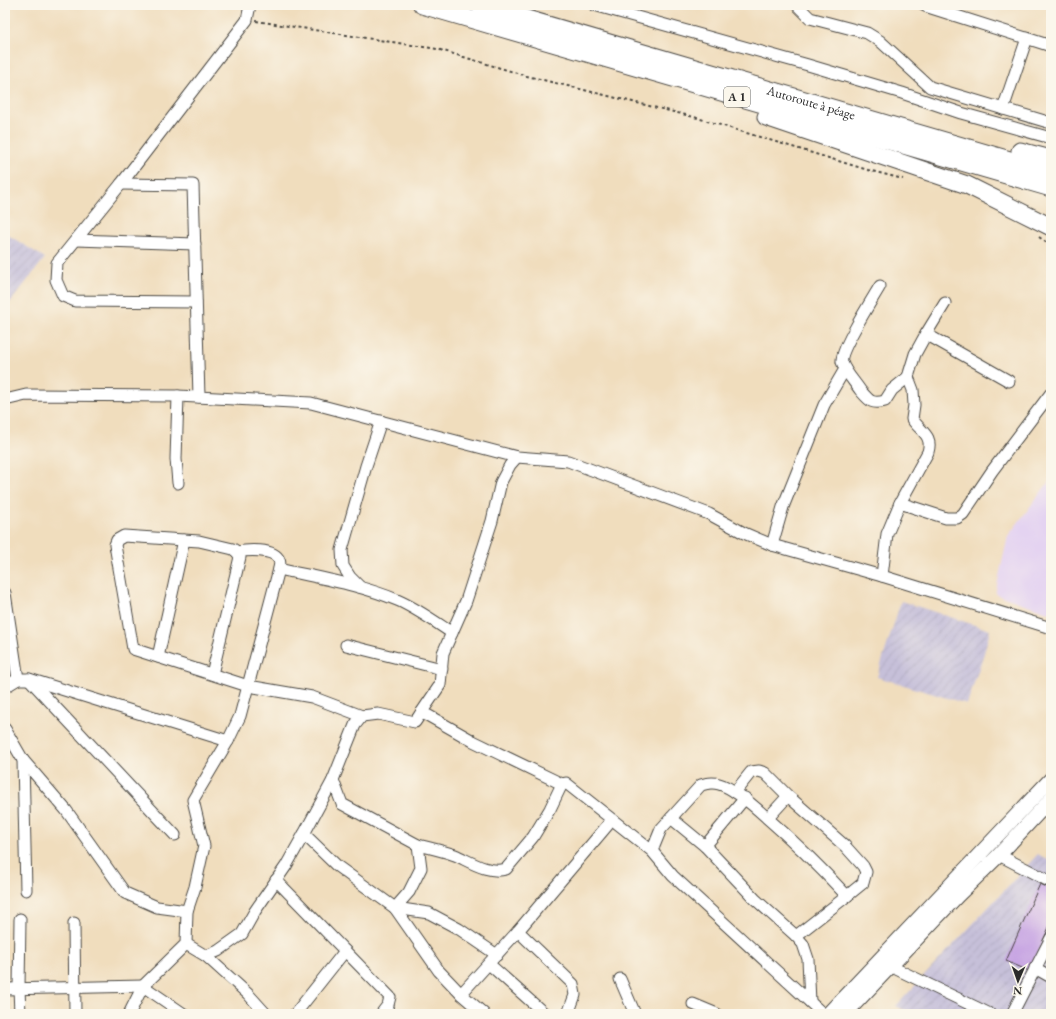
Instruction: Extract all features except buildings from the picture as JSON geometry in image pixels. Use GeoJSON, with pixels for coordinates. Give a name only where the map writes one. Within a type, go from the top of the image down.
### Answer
{"type":"FeatureCollection","features":[{"type":"Feature","properties":{"kind":"highway","name":"A 1"},"geometry":{"type":"LineString","coordinates":[[422,5],[1051,188]]}},
{"type":"Feature","properties":{"kind":"highway","name":"Autoroute à péage"},"geometry":{"type":"LineString","coordinates":[[480,5],[1051,172]]}},
{"type":"Feature","properties":{"kind":"highway"},"geometry":{"type":"LineString","coordinates":[[633,50],[1051,160]]}},
{"type":"Feature","properties":{"kind":"highway"},"geometry":{"type":"LineString","coordinates":[[633,67],[701,95],[967,185],[1045,232]]}},
{"type":"Feature","properties":{"kind":"main road"},"geometry":{"type":"LineString","coordinates":[[828,1014],[1051,779]]}},
{"type":"Feature","properties":{"kind":"main road"},"geometry":{"type":"LineString","coordinates":[[845,1014],[999,855],[1051,798]]}},
{"type":"Feature","properties":{"kind":"street"},"geometry":{"type":"LineString","coordinates":[[196,302],[75,301],[63,296],[56,280],[57,263],[121,184],[247,20],[250,5]]}},
{"type":"Feature","properties":{"kind":"street"},"geometry":{"type":"LineString","coordinates":[[594,5],[808,65],[962,113],[1051,138]]}},
{"type":"Feature","properties":{"kind":"street"},"geometry":{"type":"LineString","coordinates":[[797,5],[810,18],[867,33],[880,41],[930,87],[1051,123]]}},
{"type":"Feature","properties":{"kind":"street"},"geometry":{"type":"LineString","coordinates":[[925,6],[1051,46]]}},
{"type":"Feature","properties":{"kind":"street"},"geometry":{"type":"LineString","coordinates":[[1003,109],[1027,38]]}},
{"type":"Feature","properties":{"kind":"street"},"geometry":{"type":"LineString","coordinates":[[121,184],[193,185],[199,397]]}},
{"type":"Feature","properties":{"kind":"street"},"geometry":{"type":"LineString","coordinates":[[76,240],[195,244]]}},
{"type":"Feature","properties":{"kind":"street"},"geometry":{"type":"LineString","coordinates":[[880,286],[845,348],[841,360],[845,369],[869,400],[876,403],[885,401],[892,390],[908,377],[915,354],[945,303]]}},
{"type":"Feature","properties":{"kind":"street"},"geometry":{"type":"LineString","coordinates":[[926,334],[1009,381]]}},
{"type":"Feature","properties":{"kind":"street"},"geometry":{"type":"LineString","coordinates":[[772,544],[783,507],[824,405],[845,369]]}},
{"type":"Feature","properties":{"kind":"street"},"geometry":{"type":"LineString","coordinates":[[882,576],[887,534],[900,503],[928,452],[930,444],[928,436],[912,419],[914,405],[913,390],[908,377]]}},
{"type":"Feature","properties":{"kind":"street"},"geometry":{"type":"LineString","coordinates":[[900,503],[946,518],[957,518],[963,514],[992,471],[1051,393]]}},
{"type":"Feature","properties":{"kind":"street"},"geometry":{"type":"LineString","coordinates":[[5,400],[26,395],[178,396],[311,403],[517,457],[568,462],[709,514],[744,533],[772,544],[1051,628]]}},
{"type":"Feature","properties":{"kind":"street"},"geometry":{"type":"LineString","coordinates":[[178,396],[176,459],[178,483]]}},
{"type":"Feature","properties":{"kind":"street"},"geometry":{"type":"LineString","coordinates":[[360,587],[350,577],[344,566],[342,550],[366,466],[381,421]]}},
{"type":"Feature","properties":{"kind":"street"},"geometry":{"type":"LineString","coordinates":[[212,674],[240,557],[237,552],[233,549],[199,541],[124,536],[117,540],[115,545],[133,649],[248,686],[312,697],[362,716],[378,714],[415,722],[440,684],[443,653],[466,601],[492,521],[501,482],[510,465],[517,457]]}},
{"type":"Feature","properties":{"kind":"street"},"geometry":{"type":"LineString","coordinates":[[158,657],[184,540]]}},
{"type":"Feature","properties":{"kind":"street"},"geometry":{"type":"LineString","coordinates":[[129,1014],[143,986],[186,944],[187,911],[195,887],[204,846],[193,800],[228,741],[240,716],[280,562],[279,558],[273,554],[257,550],[237,552]]}},
{"type":"Feature","properties":{"kind":"street"},"geometry":{"type":"LineString","coordinates":[[278,569],[360,587],[398,600],[425,615],[452,633]]}},
{"type":"Feature","properties":{"kind":"street"},"geometry":{"type":"LineString","coordinates":[[5,593],[24,679],[176,836]]}},
{"type":"Feature","properties":{"kind":"street"},"geometry":{"type":"LineString","coordinates":[[346,645],[442,669]]}},
{"type":"Feature","properties":{"kind":"street"},"geometry":{"type":"LineString","coordinates":[[5,687],[24,679],[228,741]]}},
{"type":"Feature","properties":{"kind":"street"},"geometry":{"type":"LineString","coordinates":[[421,713],[430,716],[473,741],[562,784],[566,783],[572,786],[652,851],[673,876],[823,1014]]}},
{"type":"Feature","properties":{"kind":"street"},"geometry":{"type":"LineString","coordinates":[[206,956],[218,951],[242,934],[255,911],[286,866],[304,834],[333,780],[355,724],[362,716]]}},
{"type":"Feature","properties":{"kind":"street"},"geometry":{"type":"LineString","coordinates":[[5,729],[23,760],[66,810],[125,893],[157,907],[187,911]]}},
{"type":"Feature","properties":{"kind":"street"},"geometry":{"type":"LineString","coordinates":[[23,760],[26,890]]}},
{"type":"Feature","properties":{"kind":"street"},"geometry":{"type":"LineString","coordinates":[[735,792],[752,772],[759,771],[764,773],[845,846],[863,866],[866,872],[862,883],[796,936]]}},
{"type":"Feature","properties":{"kind":"street"},"geometry":{"type":"LineString","coordinates":[[333,780],[342,804],[418,845],[442,851],[487,869],[499,871],[506,870],[533,837],[550,809],[562,784]]}},
{"type":"Feature","properties":{"kind":"street"},"geometry":{"type":"LineString","coordinates":[[652,851],[661,829],[701,785],[708,782],[720,784],[745,798],[768,818],[820,867],[847,896]]}},
{"type":"Feature","properties":{"kind":"street"},"geometry":{"type":"LineString","coordinates":[[768,818],[788,796]]}},
{"type":"Feature","properties":{"kind":"street"},"geometry":{"type":"LineString","coordinates":[[705,846],[745,798]]}},
{"type":"Feature","properties":{"kind":"street"},"geometry":{"type":"LineString","coordinates":[[670,818],[705,846],[755,899],[803,944],[808,959],[810,1002]]}},
{"type":"Feature","properties":{"kind":"street"},"geometry":{"type":"LineString","coordinates":[[461,994],[518,931],[612,820]]}},
{"type":"Feature","properties":{"kind":"street"},"geometry":{"type":"LineString","coordinates":[[304,834],[337,866],[395,908],[439,971],[461,994],[484,1014]]}},
{"type":"Feature","properties":{"kind":"street"},"geometry":{"type":"LineString","coordinates":[[395,908],[409,892],[421,868],[418,845]]}},
{"type":"Feature","properties":{"kind":"street"},"geometry":{"type":"LineString","coordinates":[[999,855],[1051,882]]}},
{"type":"Feature","properties":{"kind":"street"},"geometry":{"type":"LineString","coordinates":[[276,880],[390,997],[388,1005],[381,1014]]}},
{"type":"Feature","properties":{"kind":"street"},"geometry":{"type":"LineString","coordinates":[[395,908],[429,913],[459,929],[497,955]]}},
{"type":"Feature","properties":{"kind":"street"},"geometry":{"type":"LineString","coordinates":[[20,919],[20,1014]]}},
{"type":"Feature","properties":{"kind":"street"},"geometry":{"type":"LineString","coordinates":[[74,923],[74,1014]]}},
{"type":"Feature","properties":{"kind":"street"},"geometry":{"type":"LineString","coordinates":[[518,931],[573,984],[575,996],[568,1014]]}},
{"type":"Feature","properties":{"kind":"street"},"geometry":{"type":"LineString","coordinates":[[1012,1014],[1051,939]]}},
{"type":"Feature","properties":{"kind":"street"},"geometry":{"type":"LineString","coordinates":[[186,944],[206,956],[248,994],[266,1014]]}},
{"type":"Feature","properties":{"kind":"street"},"geometry":{"type":"LineString","coordinates":[[295,1014],[345,951]]}},
{"type":"Feature","properties":{"kind":"street"},"geometry":{"type":"LineString","coordinates":[[489,964],[545,1014]]}},
{"type":"Feature","properties":{"kind":"street"},"geometry":{"type":"LineString","coordinates":[[890,966],[990,1014]]}},
{"type":"Feature","properties":{"kind":"street"},"geometry":{"type":"LineString","coordinates":[[1035,968],[1051,977]]}},
{"type":"Feature","properties":{"kind":"street"},"geometry":{"type":"LineString","coordinates":[[620,979],[635,1014]]}},
{"type":"Feature","properties":{"kind":"street"},"geometry":{"type":"LineString","coordinates":[[5,989],[143,986],[184,1014]]}},
{"type":"Feature","properties":{"kind":"street"},"geometry":{"type":"LineString","coordinates":[[693,1004],[717,1014]]}},
{"type":"Feature","properties":{"kind":"path"},"geometry":{"type":"LineString","coordinates":[[247,20],[437,49],[527,76],[694,117],[868,170],[903,179]]}},
{"type":"Feature","properties":{"kind":"path"},"geometry":{"type":"LineString","coordinates":[[1045,232],[1051,246]]}},
{"type":"Feature","properties":{"kind":"shaded area"},"geometry":{"type":"Polygon","coordinates":[[[5,233],[45,258],[5,309],[5,233]]]}},
{"type":"Feature","properties":{"kind":"shaded area"},"geometry":{"type":"Polygon","coordinates":[[[1051,479],[1051,613],[995,594],[1008,536],[1051,479]]]}},
{"type":"Feature","properties":{"kind":"shaded area"},"geometry":{"type":"Polygon","coordinates":[[[901,601],[990,630],[967,704],[877,677],[901,601]]]}},
{"type":"Feature","properties":{"kind":"shaded area"},"geometry":{"type":"Polygon","coordinates":[[[1038,854],[1051,862],[1051,1014],[912,1014],[896,1006],[1038,854]]]}}]}
